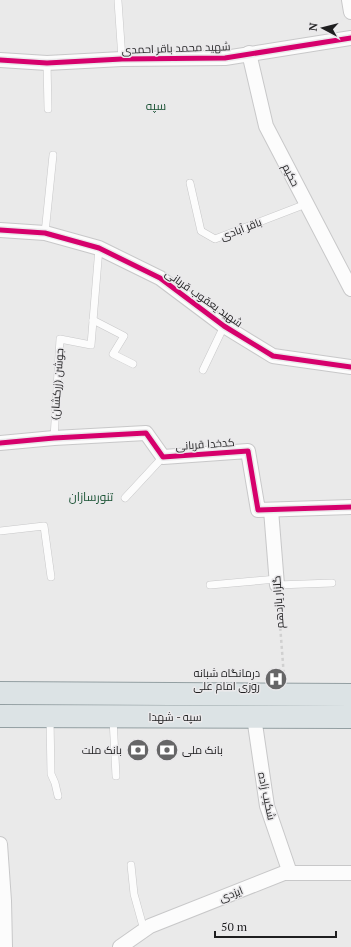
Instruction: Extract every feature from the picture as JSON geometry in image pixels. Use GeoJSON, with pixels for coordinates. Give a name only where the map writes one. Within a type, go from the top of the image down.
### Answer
{"type":"FeatureCollection","features":[{"type":"Feature","properties":{"kind":"main road","name":"سپه - شهدا"},"geometry":{"type":"LineString","coordinates":[[0,693],[351,695]]}},
{"type":"Feature","properties":{"kind":"main road","name":"سپه - شهدا"},"geometry":{"type":"LineString","coordinates":[[0,716],[351,717]]}},
{"type":"Feature","properties":{"kind":"street"},"geometry":{"type":"LineString","coordinates":[[349,0],[351,12]]}},
{"type":"Feature","properties":{"kind":"street","name":"شهید محمد باقر احمدی"},"geometry":{"type":"LineString","coordinates":[[0,60],[47,64],[122,59],[225,58],[351,38]]}},
{"type":"Feature","properties":{"kind":"street","name":"حکیم"},"geometry":{"type":"LineString","coordinates":[[249,53],[266,126],[351,290]]}},
{"type":"Feature","properties":{"kind":"street","name":"شهید یعقوب قربانی"},"geometry":{"type":"LineString","coordinates":[[0,230],[45,232],[99,248],[160,278],[224,326],[274,356],[351,367]]}},
{"type":"Feature","properties":{"kind":"street","name":"کدخدا قربانی"},"geometry":{"type":"LineString","coordinates":[[0,444],[54,438],[146,433],[163,457],[248,451],[258,510],[351,508]]}},
{"type":"Feature","properties":{"kind":"street","name":"گلزار یازدهم"},"geometry":{"type":"LineString","coordinates":[[271,510],[277,582]]}},
{"type":"Feature","properties":{"kind":"street","name":"شکیب زاده"},"geometry":{"type":"LineString","coordinates":[[254,717],[267,806],[290,873]]}},
{"type":"Feature","properties":{"kind":"street"},"geometry":{"type":"LineString","coordinates":[[0,844],[5,947]]}},
{"type":"Feature","properties":{"kind":"street","name":"ایزدی"},"geometry":{"type":"LineString","coordinates":[[120,947],[150,926],[284,873],[351,873]]}},
{"type":"Feature","properties":{"kind":"lane"},"geometry":{"type":"LineString","coordinates":[[118,1],[122,59]]}},
{"type":"Feature","properties":{"kind":"lane"},"geometry":{"type":"LineString","coordinates":[[47,64],[48,109]]}},
{"type":"Feature","properties":{"kind":"lane"},"geometry":{"type":"LineString","coordinates":[[45,232],[53,155]]}},
{"type":"Feature","properties":{"kind":"lane","name":"باقر آبادی"},"geometry":{"type":"LineString","coordinates":[[190,183],[201,231],[215,239],[306,204]]}},
{"type":"Feature","properties":{"kind":"lane","name":"جوشن (زرکشان)"},"geometry":{"type":"LineString","coordinates":[[54,438],[60,339],[91,345],[99,248]]}},
{"type":"Feature","properties":{"kind":"lane"},"geometry":{"type":"LineString","coordinates":[[93,320],[124,336],[113,354],[133,364]]}},
{"type":"Feature","properties":{"kind":"lane"},"geometry":{"type":"LineString","coordinates":[[203,370],[224,326]]}},
{"type":"Feature","properties":{"kind":"lane"},"geometry":{"type":"LineString","coordinates":[[125,498],[163,457]]}},
{"type":"Feature","properties":{"kind":"lane"},"geometry":{"type":"LineString","coordinates":[[0,531],[44,526],[51,577]]}},
{"type":"Feature","properties":{"kind":"lane"},"geometry":{"type":"LineString","coordinates":[[210,585],[277,582],[332,583]]}},
{"type":"Feature","properties":{"kind":"lane"},"geometry":{"type":"LineString","coordinates":[[50,717],[51,774],[58,796]]}},
{"type":"Feature","properties":{"kind":"lane"},"geometry":{"type":"LineString","coordinates":[[113,717],[116,776]]}},
{"type":"Feature","properties":{"kind":"lane"},"geometry":{"type":"LineString","coordinates":[[131,865],[134,894],[144,930]]}},
{"type":"Feature","properties":{"kind":"cycle path"},"geometry":{"type":"LineString","coordinates":[[0,60],[47,63],[122,59],[225,58],[351,38]]}},
{"type":"Feature","properties":{"kind":"cycle path"},"geometry":{"type":"LineString","coordinates":[[0,230],[45,233],[99,248],[160,278],[224,326],[273,356],[351,367]]}},
{"type":"Feature","properties":{"kind":"cycle path"},"geometry":{"type":"LineString","coordinates":[[0,443],[54,438],[146,433],[163,457],[248,451],[258,510],[351,507]]}},
{"type":"Feature","properties":{"kind":"place","name":"درمانگاه شبانه روزی امام علی"},"geometry":{"type":"Point","coordinates":[276,679]}},
{"type":"Feature","properties":{"kind":"place","name":"بانک ملت"},"geometry":{"type":"Point","coordinates":[138,750]}},
{"type":"Feature","properties":{"kind":"place","name":"بانک ملی"},"geometry":{"type":"Point","coordinates":[167,750]}},
{"type":"Feature","properties":{"kind":"district","name":"سپه"},"geometry":{"type":"Point","coordinates":[156,105]}},
{"type":"Feature","properties":{"kind":"district","name":"تنورسازان"},"geometry":{"type":"Point","coordinates":[91,496]}}]}
